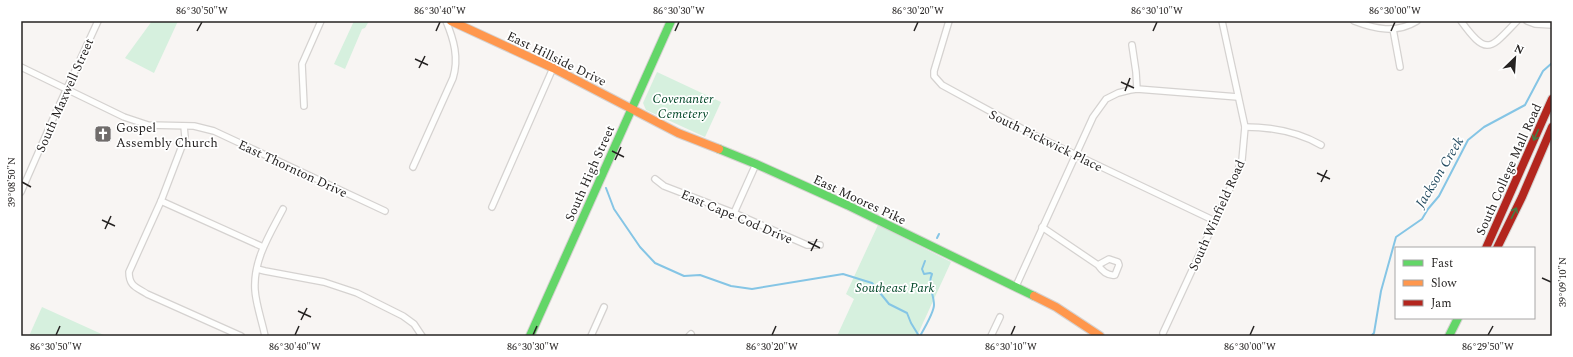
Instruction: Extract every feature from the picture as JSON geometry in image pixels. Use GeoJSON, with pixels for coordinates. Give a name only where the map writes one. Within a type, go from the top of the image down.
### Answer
{"type":"FeatureCollection","features":[{"type":"Feature","properties":{"kind":"main road","name":"East Hillside Drive"},"geometry":{"type":"LineString","coordinates":[[451,21],[553,68],[631,108]]}},
{"type":"Feature","properties":{"kind":"main road","name":"South High Street"},"geometry":{"type":"LineString","coordinates":[[530,336],[671,21]]}},
{"type":"Feature","properties":{"kind":"main road","name":"South College Mall Road"},"geometry":{"type":"LineString","coordinates":[[1486,247],[1552,99]]}},
{"type":"Feature","properties":{"kind":"main road","name":"East Moores Pike"},"geometry":{"type":"LineString","coordinates":[[631,108],[652,121],[756,164],[847,205],[1016,286],[1056,307],[1100,336]]}},
{"type":"Feature","properties":{"kind":"main road","name":"South College Mall Road"},"geometry":{"type":"LineString","coordinates":[[1497,247],[1522,197],[1552,127]]}},
{"type":"Feature","properties":{"kind":"main road"},"geometry":{"type":"LineString","coordinates":[[1511,192],[1522,197]]}},
{"type":"Feature","properties":{"kind":"main road"},"geometry":{"type":"LineString","coordinates":[[1449,336],[1458,319]]}},
{"type":"Feature","properties":{"kind":"main road","name":"East Moores Pike"},"geometry":{"type":"LineString","coordinates":[[1075,320],[1092,336]]}},
{"type":"Feature","properties":{"kind":"street","name":"South Maxwell Street"},"geometry":{"type":"LineString","coordinates":[[21,192],[66,89],[98,21]]}},
{"type":"Feature","properties":{"kind":"street"},"geometry":{"type":"LineString","coordinates":[[304,106],[302,64],[321,21]]}},
{"type":"Feature","properties":{"kind":"street"},"geometry":{"type":"LineString","coordinates":[[413,167],[453,78],[456,66],[456,53],[446,21]]}},
{"type":"Feature","properties":{"kind":"street","name":"South Pickwick Place"},"geometry":{"type":"LineString","coordinates":[[949,21],[934,71],[934,76],[939,82],[1032,134],[1215,221]]}},
{"type":"Feature","properties":{"kind":"street","name":"South Winfield Road"},"geometry":{"type":"LineString","coordinates":[[1162,335],[1240,166],[1243,153],[1244,127],[1222,21]]}},
{"type":"Feature","properties":{"kind":"street"},"geometry":{"type":"LineString","coordinates":[[1354,21],[1374,28],[1393,29],[1406,26],[1417,21]]}},
{"type":"Feature","properties":{"kind":"street"},"geometry":{"type":"LineString","coordinates":[[1461,21],[1474,38],[1489,46],[1496,43],[1517,21]]}},
{"type":"Feature","properties":{"kind":"street"},"geometry":{"type":"LineString","coordinates":[[1527,21],[1535,24],[1552,25]]}},
{"type":"Feature","properties":{"kind":"street"},"geometry":{"type":"LineString","coordinates":[[1393,29],[1400,67]]}},
{"type":"Feature","properties":{"kind":"street"},"geometry":{"type":"LineString","coordinates":[[1132,45],[1137,89]]}},
{"type":"Feature","properties":{"kind":"street","name":"East Thornton Drive"},"geometry":{"type":"LineString","coordinates":[[21,67],[124,118],[148,125],[202,127],[214,131],[386,211]]}},
{"type":"Feature","properties":{"kind":"street"},"geometry":{"type":"LineString","coordinates":[[492,207],[553,68]]}},
{"type":"Feature","properties":{"kind":"street"},"geometry":{"type":"LineString","coordinates":[[1016,286],[1093,117],[1104,102],[1118,93],[1137,89],[1238,97]]}},
{"type":"Feature","properties":{"kind":"street"},"geometry":{"type":"LineString","coordinates":[[184,126],[184,142],[129,272],[129,280],[133,286],[147,294],[241,336]]}},
{"type":"Feature","properties":{"kind":"street"},"geometry":{"type":"LineString","coordinates":[[1244,127],[1278,130],[1300,135],[1321,145]]}},
{"type":"Feature","properties":{"kind":"street"},"geometry":{"type":"LineString","coordinates":[[734,213],[756,164]]}},
{"type":"Feature","properties":{"kind":"street","name":"East Cape Cod Drive"},"geometry":{"type":"LineString","coordinates":[[656,179],[664,186],[734,213],[807,245],[820,245]]}},
{"type":"Feature","properties":{"kind":"street"},"geometry":{"type":"LineString","coordinates":[[160,201],[263,247]]}},
{"type":"Feature","properties":{"kind":"street"},"geometry":{"type":"LineString","coordinates":[[265,336],[255,290],[257,269],[263,247],[283,209]]}},
{"type":"Feature","properties":{"kind":"street"},"geometry":{"type":"LineString","coordinates":[[1042,227],[1098,266]]}},
{"type":"Feature","properties":{"kind":"street"},"geometry":{"type":"LineString","coordinates":[[257,269],[324,282],[357,293],[402,316],[414,324],[422,336]]}},
{"type":"Feature","properties":{"kind":"street"},"geometry":{"type":"LineString","coordinates":[[591,336],[604,307]]}},
{"type":"Feature","properties":{"kind":"street"},"geometry":{"type":"LineString","coordinates":[[991,336],[1000,317]]}},
{"type":"Feature","properties":{"kind":"green space"},"geometry":{"type":"Polygon","coordinates":[[[152,21],[178,21],[154,73],[125,58],[152,21]]]}},
{"type":"Feature","properties":{"kind":"green space"},"geometry":{"type":"Polygon","coordinates":[[[354,21],[369,21],[365,28],[362,29],[345,69],[334,64],[354,21]]]}},
{"type":"Feature","properties":{"kind":"green space","name":"Covenanter Cemetery"},"geometry":{"type":"Polygon","coordinates":[[[657,72],[721,102],[705,137],[646,110],[643,103],[657,72]]]}},
{"type":"Feature","properties":{"kind":"green space","name":"Southeast Park"},"geometry":{"type":"Polygon","coordinates":[[[878,225],[951,262],[917,336],[837,336],[854,299],[846,294],[878,225]]]}},
{"type":"Feature","properties":{"kind":"green space"},"geometry":{"type":"Polygon","coordinates":[[[42,307],[106,336],[29,336],[42,307]]]}},
{"type":"Feature","properties":{"kind":"waterway","name":"Jackson Creek"},"geometry":{"type":"LineString","coordinates":[[1371,336],[1374,333],[1381,291],[1396,237],[1422,219],[1439,196],[1468,140],[1484,127],[1525,105],[1543,71],[1552,63]]}},
{"type":"Feature","properties":{"kind":"waterway"},"geometry":{"type":"LineString","coordinates":[[606,188],[614,209],[640,247],[655,263],[684,276],[700,275],[731,286],[752,289],[843,274],[872,283],[889,304],[907,313],[919,336]]}},
{"type":"Feature","properties":{"kind":"waterway"},"geometry":{"type":"LineString","coordinates":[[937,238],[939,234]]}},
{"type":"Feature","properties":{"kind":"waterway"},"geometry":{"type":"LineString","coordinates":[[920,336],[934,308],[934,301],[930,286],[932,274],[924,274],[922,269],[925,261]]}},
{"type":"Feature","properties":{"kind":"traffic: fast"},"geometry":{"type":"LineString","coordinates":[[530,336],[671,21]]}},
{"type":"Feature","properties":{"kind":"traffic: fast"},"geometry":{"type":"LineString","coordinates":[[719,149],[847,205],[1034,296]]}},
{"type":"Feature","properties":{"kind":"traffic: fast"},"geometry":{"type":"LineString","coordinates":[[1449,336],[1458,319]]}},
{"type":"Feature","properties":{"kind":"traffic: slow"},"geometry":{"type":"LineString","coordinates":[[451,21],[553,68],[678,133],[719,149]]}},
{"type":"Feature","properties":{"kind":"traffic: slow"},"geometry":{"type":"LineString","coordinates":[[1034,296],[1056,307],[1100,336]]}},
{"type":"Feature","properties":{"kind":"traffic: jam"},"geometry":{"type":"LineString","coordinates":[[1486,247],[1552,99]]}},
{"type":"Feature","properties":{"kind":"traffic: jam"},"geometry":{"type":"LineString","coordinates":[[1497,247],[1522,197],[1552,127]]}},
{"type":"Feature","properties":{"kind":"place","name":"Gospel Assembly Church"},"geometry":{"type":"Point","coordinates":[103,134]}}]}
